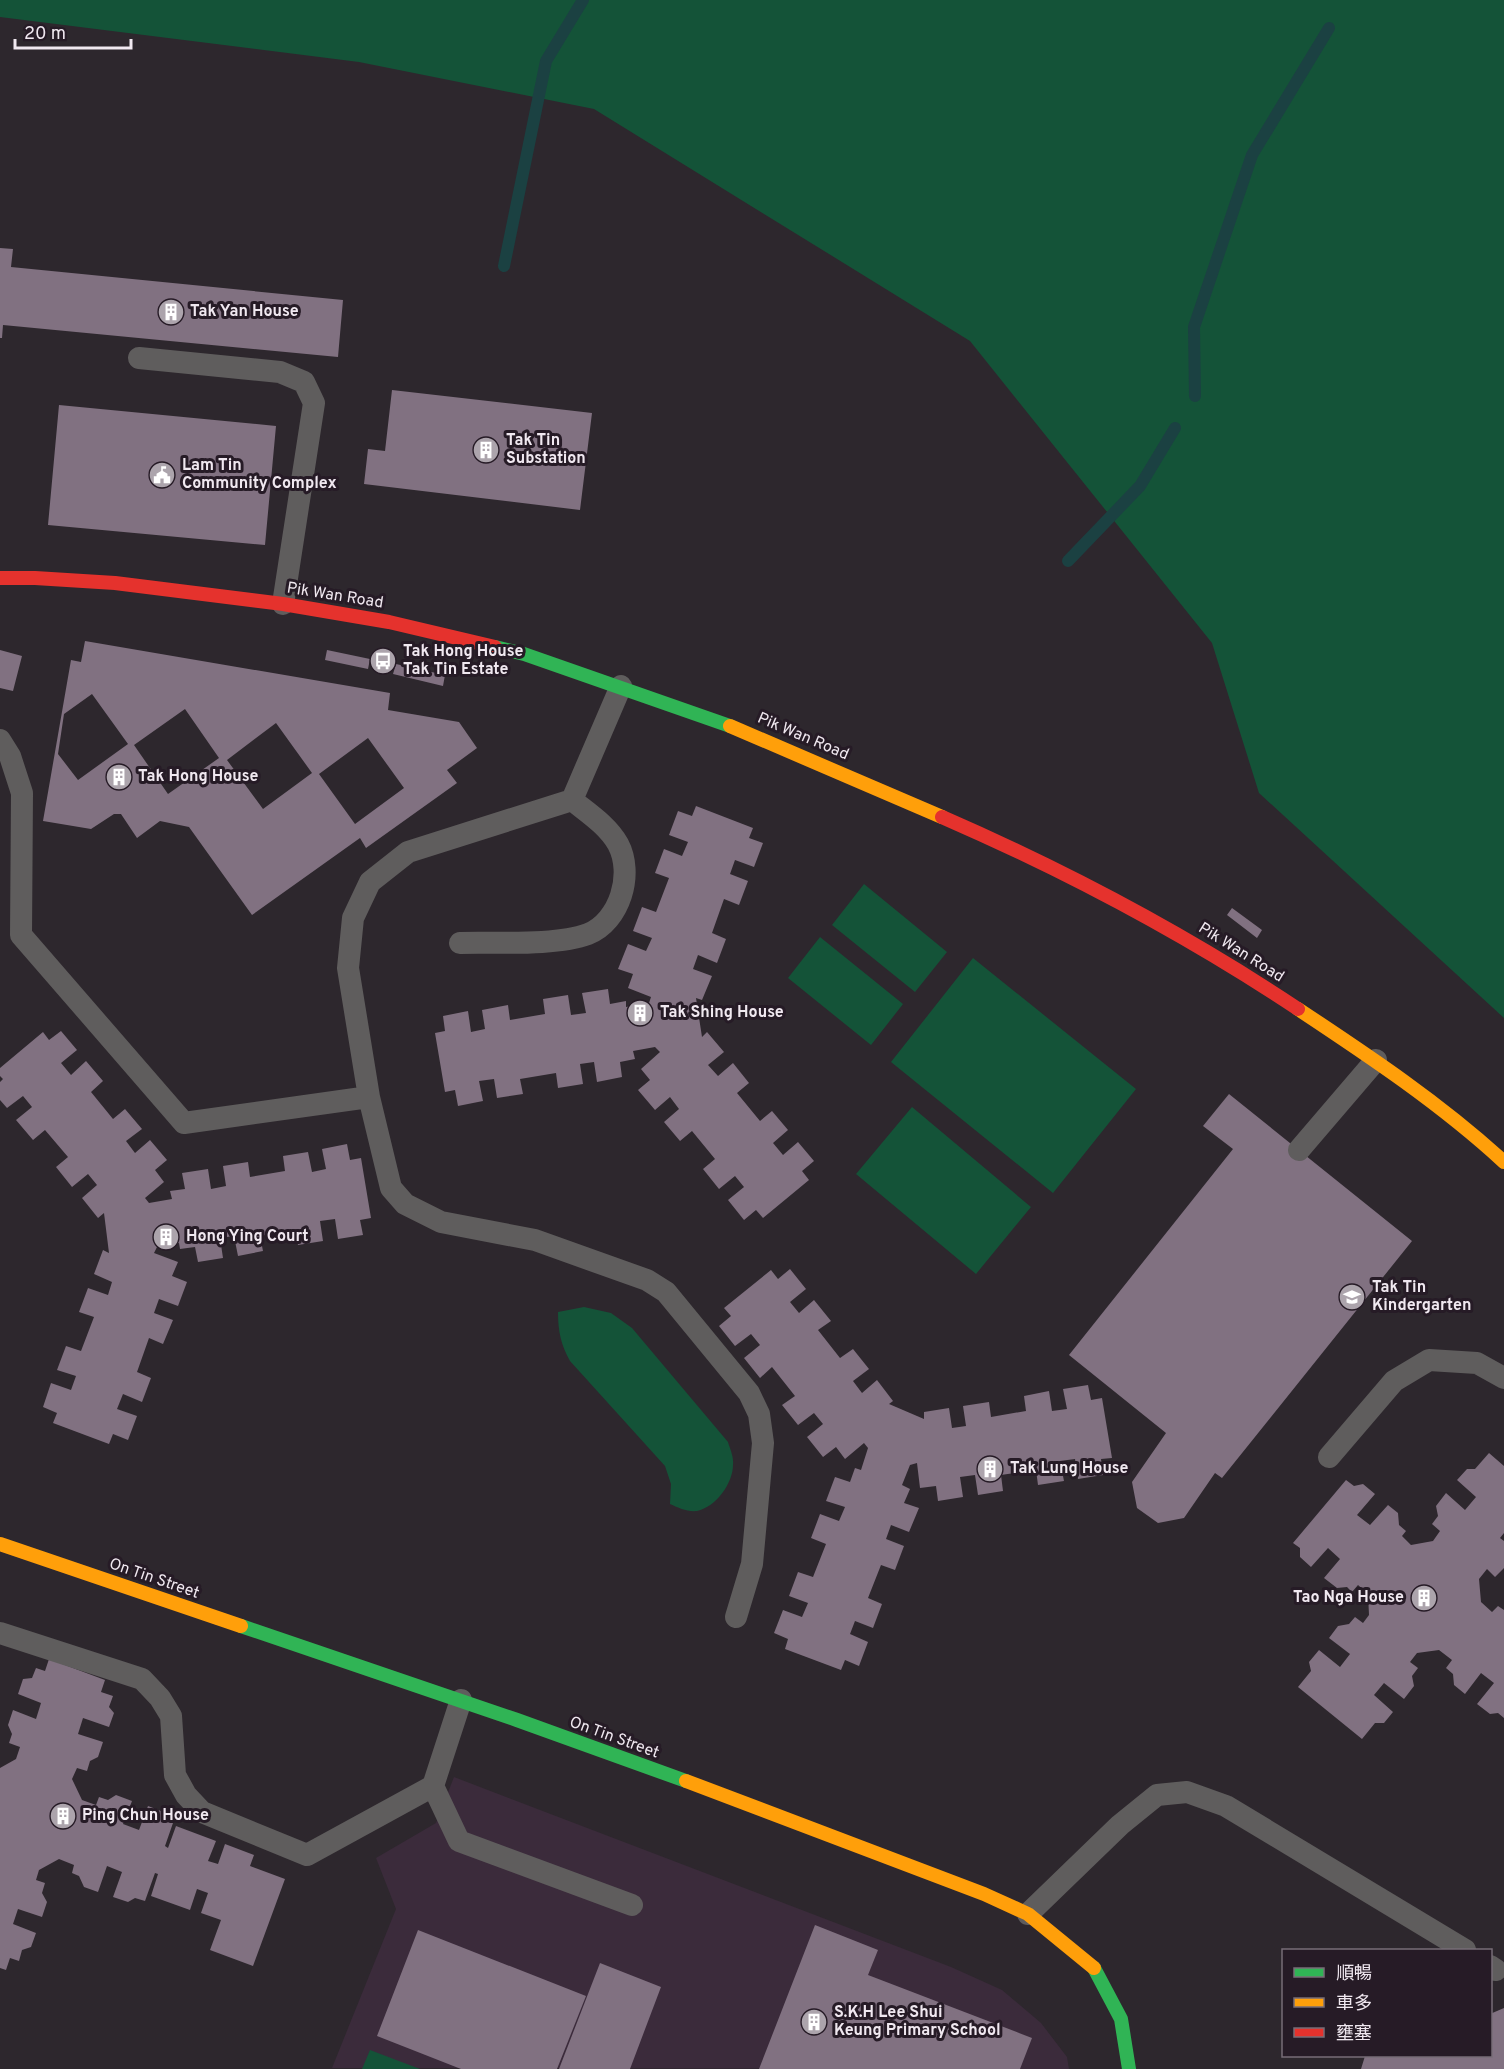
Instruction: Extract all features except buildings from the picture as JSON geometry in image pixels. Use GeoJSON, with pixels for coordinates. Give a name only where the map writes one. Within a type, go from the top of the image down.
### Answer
{"type":"FeatureCollection","features":[{"type":"Feature","properties":{"kind":"main road","name":"Pik Wan Road"},"geometry":{"type":"LineString","coordinates":[[0,578],[115,583],[284,604],[389,622],[524,654],[740,729],[1012,847],[1112,897],[1183,937],[1268,989],[1376,1060],[1480,1140],[1504,1162]]}},
{"type":"Feature","properties":{"kind":"main road","name":"On Tin Street"},"geometry":{"type":"LineString","coordinates":[[0,1544],[461,1700],[766,1810],[984,1894],[1028,1914],[1093,1966],[1121,2019],[1129,2069]]}},
{"type":"Feature","properties":{"kind":"lane"},"geometry":{"type":"LineString","coordinates":[[139,358],[280,372],[304,382],[314,403],[284,604]]}},
{"type":"Feature","properties":{"kind":"lane"},"geometry":{"type":"LineString","coordinates":[[621,687],[572,800],[408,852],[370,882],[352,918],[348,968],[369,1097],[391,1188],[405,1204],[441,1222],[535,1240],[647,1280],[666,1292],[749,1393],[759,1414],[764,1443],[752,1564],[735,1617]]}},
{"type":"Feature","properties":{"kind":"lane"},"geometry":{"type":"LineString","coordinates":[[0,740],[10,756],[21,793],[21,935],[184,1123],[369,1097]]}},
{"type":"Feature","properties":{"kind":"lane"},"geometry":{"type":"LineString","coordinates":[[460,943],[565,940],[590,933],[610,918],[622,895],[625,870],[618,845],[603,825],[572,800]]}},
{"type":"Feature","properties":{"kind":"lane"},"geometry":{"type":"LineString","coordinates":[[1299,1150],[1376,1060]]}},
{"type":"Feature","properties":{"kind":"lane"},"geometry":{"type":"LineString","coordinates":[[1329,1457],[1394,1380],[1429,1360],[1476,1363],[1504,1378]]}},
{"type":"Feature","properties":{"kind":"lane"},"geometry":{"type":"LineString","coordinates":[[0,1633],[142,1679],[160,1698],[171,1716],[175,1775],[186,1795],[202,1812],[307,1855],[433,1786],[461,1700]]}},
{"type":"Feature","properties":{"kind":"lane"},"geometry":{"type":"LineString","coordinates":[[433,1786],[459,1840],[632,1905]]}},
{"type":"Feature","properties":{"kind":"lane"},"geometry":{"type":"LineString","coordinates":[[1028,1914],[1120,1825],[1157,1795],[1187,1791],[1226,1806],[1463,1949]]}},
{"type":"Feature","properties":{"kind":"shaded area"},"geometry":{"type":"Polygon","coordinates":[[[454,1777],[951,1967],[1002,1990],[1041,2023],[1067,2057],[1069,2069],[332,2068],[396,1909],[376,1858],[436,1823],[454,1777]]]}},
{"type":"Feature","properties":{"kind":"green space"},"geometry":{"type":"Polygon","coordinates":[[[0,0],[1504,0],[1504,1018],[1259,793],[1212,643],[970,341],[594,109],[359,62],[0,17],[0,0]]]}},
{"type":"Feature","properties":{"kind":"green space"},"geometry":{"type":"Polygon","coordinates":[[[864,884],[947,952],[915,992],[832,925],[864,884]]]}},
{"type":"Feature","properties":{"kind":"green space"},"geometry":{"type":"Polygon","coordinates":[[[820,937],[903,1004],[871,1045],[788,978],[820,937]]]}},
{"type":"Feature","properties":{"kind":"green space"},"geometry":{"type":"Polygon","coordinates":[[[973,958],[1136,1089],[1053,1193],[891,1062],[973,958]]]}},
{"type":"Feature","properties":{"kind":"green space"},"geometry":{"type":"Polygon","coordinates":[[[912,1107],[1031,1207],[976,1274],[856,1174],[912,1107]]]}},
{"type":"Feature","properties":{"kind":"green space"},"geometry":{"type":"Polygon","coordinates":[[[584,1307],[611,1313],[632,1328],[728,1442],[733,1459],[732,1472],[727,1486],[711,1505],[693,1511],[670,1504],[671,1484],[665,1466],[570,1361],[561,1338],[558,1312],[584,1307]]]}},
{"type":"Feature","properties":{"kind":"green space"},"geometry":{"type":"Polygon","coordinates":[[[370,2050],[420,2069],[362,2069],[370,2050]]]}},
{"type":"Feature","properties":{"kind":"waterway"},"geometry":{"type":"LineString","coordinates":[[504,266],[546,61],[583,0]]}},
{"type":"Feature","properties":{"kind":"waterway"},"geometry":{"type":"LineString","coordinates":[[1195,396],[1194,327],[1252,155],[1329,28]]}},
{"type":"Feature","properties":{"kind":"waterway"},"geometry":{"type":"LineString","coordinates":[[1068,561],[1140,486],[1175,428]]}},
{"type":"Feature","properties":{"kind":"traffic: fast"},"geometry":{"type":"LineString","coordinates":[[495,647],[524,654],[730,726]]}},
{"type":"Feature","properties":{"kind":"traffic: fast"},"geometry":{"type":"LineString","coordinates":[[241,1626],[517,1720],[686,1781]]}},
{"type":"Feature","properties":{"kind":"traffic: fast"},"geometry":{"type":"LineString","coordinates":[[1094,1968],[1121,2019],[1129,2069]]}},
{"type":"Feature","properties":{"kind":"traffic: slow"},"geometry":{"type":"LineString","coordinates":[[730,726],[942,817]]}},
{"type":"Feature","properties":{"kind":"traffic: slow"},"geometry":{"type":"LineString","coordinates":[[1298,1009],[1430,1100],[1504,1162]]}},
{"type":"Feature","properties":{"kind":"traffic: slow"},"geometry":{"type":"LineString","coordinates":[[0,1544],[241,1626]]}},
{"type":"Feature","properties":{"kind":"traffic: slow"},"geometry":{"type":"LineString","coordinates":[[686,1781],[984,1894],[1028,1914],[1094,1968]]}},
{"type":"Feature","properties":{"kind":"traffic: jam"},"geometry":{"type":"LineString","coordinates":[[0,578],[115,583],[283,604],[389,622],[495,647]]}},
{"type":"Feature","properties":{"kind":"traffic: jam"},"geometry":{"type":"LineString","coordinates":[[942,817],[1034,859],[1124,905],[1212,955],[1298,1009]]}},
{"type":"Feature","properties":{"kind":"place","name":"Tak Yan House"},"geometry":{"type":"Point","coordinates":[171,312]}},
{"type":"Feature","properties":{"kind":"place","name":"Tak Tin Substation"},"geometry":{"type":"Point","coordinates":[486,450]}},
{"type":"Feature","properties":{"kind":"place","name":"Lam Tin Community Complex"},"geometry":{"type":"Point","coordinates":[162,475]}},
{"type":"Feature","properties":{"kind":"place","name":"Tak Hong House Tak Tin Estate"},"geometry":{"type":"Point","coordinates":[383,661]}},
{"type":"Feature","properties":{"kind":"place","name":"Tak Hong House"},"geometry":{"type":"Point","coordinates":[119,777]}},
{"type":"Feature","properties":{"kind":"place","name":"Tak Shing House"},"geometry":{"type":"Point","coordinates":[640,1013]}},
{"type":"Feature","properties":{"kind":"place","name":"Hong Ying Court"},"geometry":{"type":"Point","coordinates":[166,1237]}},
{"type":"Feature","properties":{"kind":"place","name":"Tak Tin Kindergarten"},"geometry":{"type":"Point","coordinates":[1352,1297]}},
{"type":"Feature","properties":{"kind":"place","name":"Tak Lung House"},"geometry":{"type":"Point","coordinates":[990,1469]}},
{"type":"Feature","properties":{"kind":"place","name":"Tao Nga House"},"geometry":{"type":"Point","coordinates":[1424,1598]}},
{"type":"Feature","properties":{"kind":"place","name":"Ping Chun House"},"geometry":{"type":"Point","coordinates":[63,1816]}},
{"type":"Feature","properties":{"kind":"place","name":"S.K.H Lee Shui Keung Primary School"},"geometry":{"type":"Point","coordinates":[814,2022]}}]}
